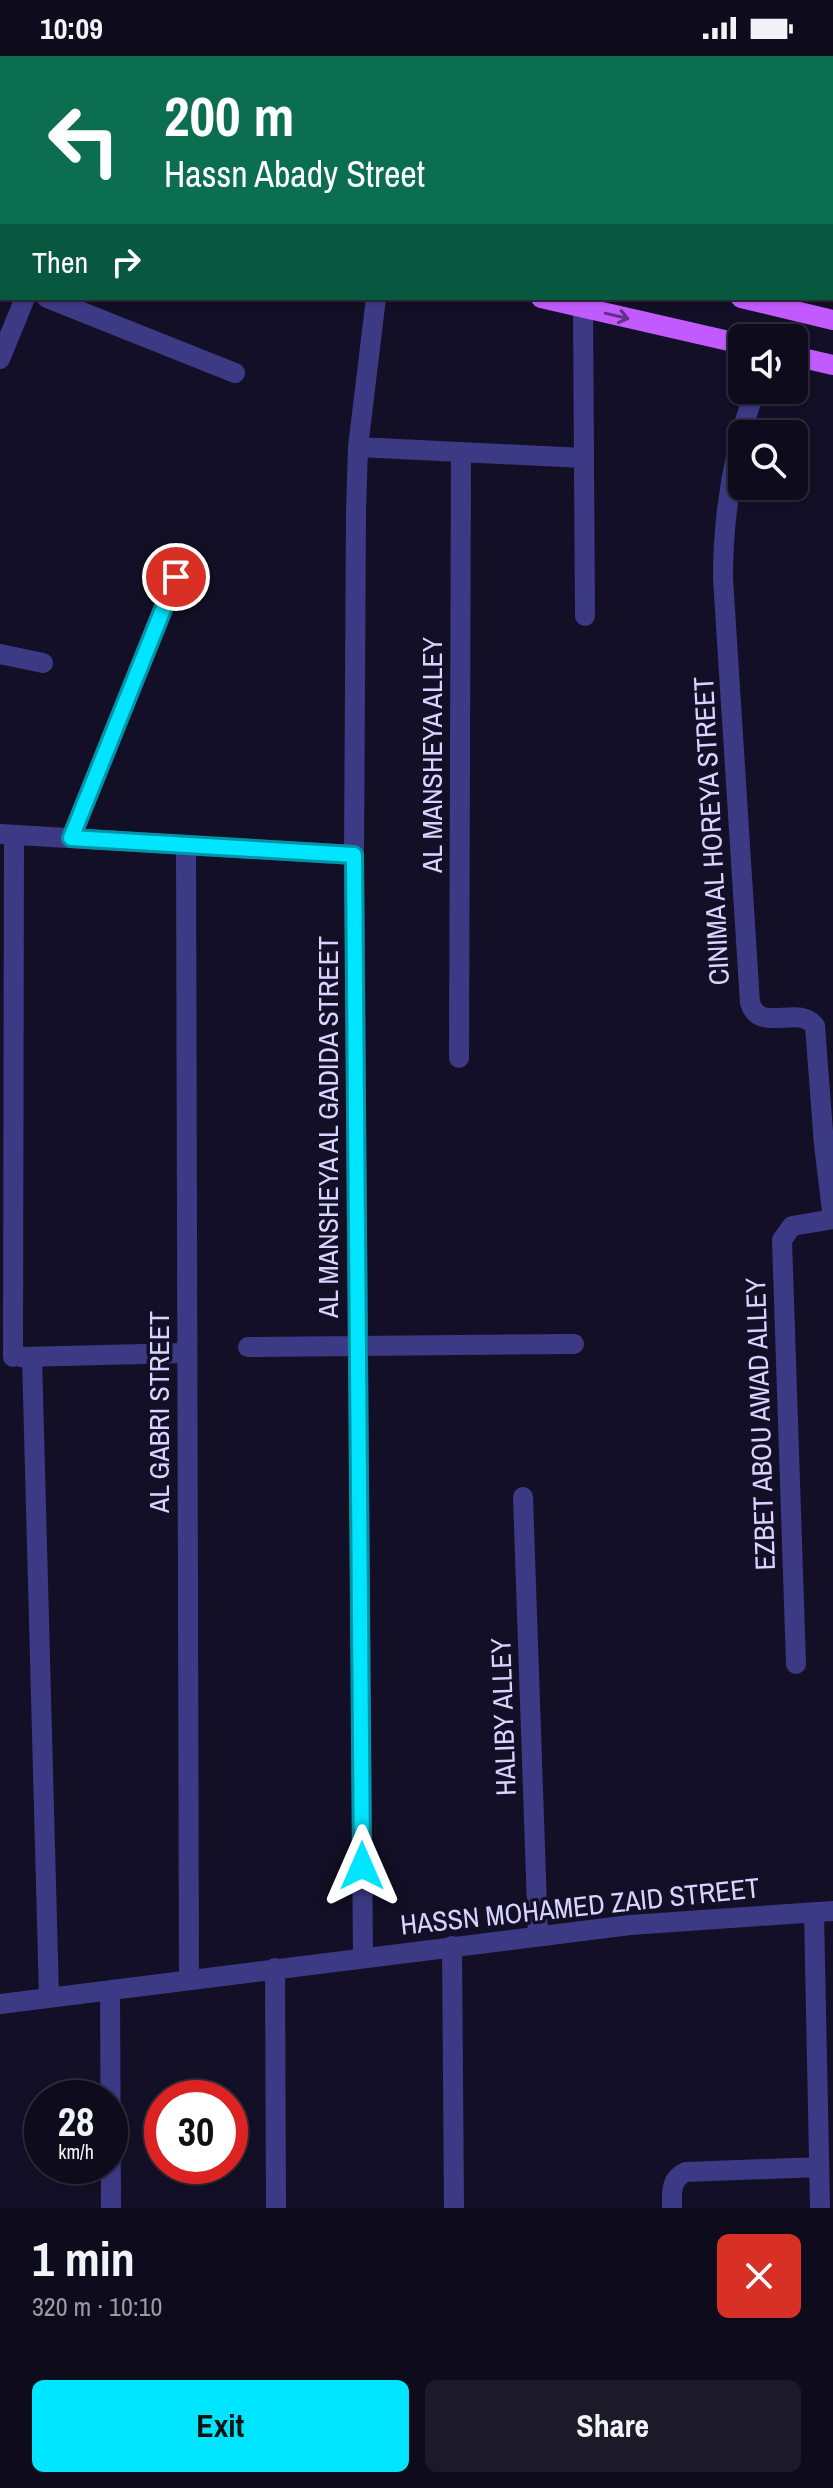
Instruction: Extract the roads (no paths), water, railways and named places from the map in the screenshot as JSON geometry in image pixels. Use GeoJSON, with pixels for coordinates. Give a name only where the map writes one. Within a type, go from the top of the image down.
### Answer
{"type":"FeatureCollection","features":[{"type":"Feature","properties":{"kind":"main road"},"geometry":{"type":"LineString","coordinates":[[549,300],[728,341]]}},
{"type":"Feature","properties":{"kind":"main road"},"geometry":{"type":"LineString","coordinates":[[749,300],[833,320]]}},
{"type":"Feature","properties":{"kind":"main road"},"geometry":{"type":"LineString","coordinates":[[808,359],[833,365]]}},
{"type":"Feature","properties":{"kind":"street"},"geometry":{"type":"LineString","coordinates":[[0,357],[24,300]]}},
{"type":"Feature","properties":{"kind":"street"},"geometry":{"type":"LineString","coordinates":[[52,300],[235,373]]}},
{"type":"Feature","properties":{"kind":"street","name":"AL MANSHEYA AL GADIDA STREET"},"geometry":{"type":"LineString","coordinates":[[363,1957],[354,855],[358,447],[376,300]]}},
{"type":"Feature","properties":{"kind":"street"},"geometry":{"type":"LineString","coordinates":[[583,308],[585,616]]}},
{"type":"Feature","properties":{"kind":"street","name":"CINIMA AL HOREYA STREET"},"geometry":{"type":"LineString","coordinates":[[751,404],[733,461],[723,539],[750,1003],[752,1009],[763,1018],[805,1017],[815,1026],[833,1219]]}},
{"type":"Feature","properties":{"kind":"street"},"geometry":{"type":"LineString","coordinates":[[358,447],[584,458]]}},
{"type":"Feature","properties":{"kind":"street","name":"AL MANSHEYA ALLEY"},"geometry":{"type":"LineString","coordinates":[[459,1058],[461,452]]}},
{"type":"Feature","properties":{"kind":"street"},"geometry":{"type":"LineString","coordinates":[[71,838],[176,577]]}},
{"type":"Feature","properties":{"kind":"street"},"geometry":{"type":"LineString","coordinates":[[0,654],[43,663]]}},
{"type":"Feature","properties":{"kind":"street"},"geometry":{"type":"LineString","coordinates":[[49,1997],[15,1357],[7,835],[354,855]]}},
{"type":"Feature","properties":{"kind":"street","name":"AL GABRI STREET"},"geometry":{"type":"LineString","coordinates":[[186,845],[189,1980]]}},
{"type":"Feature","properties":{"kind":"street","name":"EZBET ABOU AWAD ALLEY"},"geometry":{"type":"LineString","coordinates":[[796,1664],[782,1240],[792,1226],[833,1219]]}},
{"type":"Feature","properties":{"kind":"street"},"geometry":{"type":"LineString","coordinates":[[248,1347],[574,1344]]}},
{"type":"Feature","properties":{"kind":"street"},"geometry":{"type":"LineString","coordinates":[[15,1357],[186,1353]]}},
{"type":"Feature","properties":{"kind":"street","name":"HALIBY ALLEY"},"geometry":{"type":"LineString","coordinates":[[523,1497],[538,1936]]}},
{"type":"Feature","properties":{"kind":"street"},"geometry":{"type":"LineString","coordinates":[[820,2208],[824,1911]]}},
{"type":"Feature","properties":{"kind":"street","name":"HASSN MOHAMED ZAID STREET"},"geometry":{"type":"LineString","coordinates":[[0,2004],[538,1936],[693,1920],[824,1911]]}},
{"type":"Feature","properties":{"kind":"street"},"geometry":{"type":"LineString","coordinates":[[452,1946],[454,2208]]}},
{"type":"Feature","properties":{"kind":"street"},"geometry":{"type":"LineString","coordinates":[[275,1968],[276,2208]]}},
{"type":"Feature","properties":{"kind":"street"},"geometry":{"type":"LineString","coordinates":[[110,1990],[111,2208]]}},
{"type":"Feature","properties":{"kind":"street"},"geometry":{"type":"LineString","coordinates":[[672,2208],[672,2187],[686,2172],[819,2167]]}}]}
